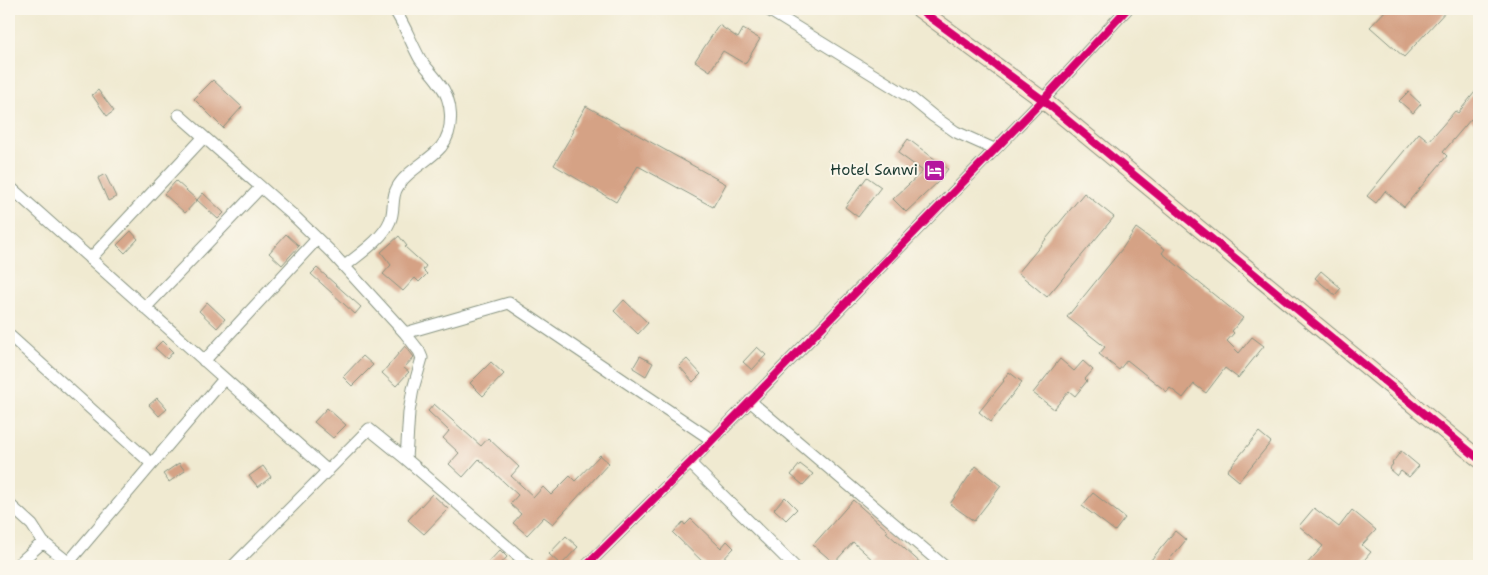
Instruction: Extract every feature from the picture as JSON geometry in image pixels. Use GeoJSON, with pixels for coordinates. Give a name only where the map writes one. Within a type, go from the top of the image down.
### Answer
{"type":"FeatureCollection","features":[{"type":"Feature","properties":{"kind":"street"},"geometry":{"type":"LineString","coordinates":[[344,266],[373,242],[385,229],[390,221],[397,188],[405,178],[433,155],[442,144],[451,121],[447,97],[440,83],[420,59],[405,26],[394,9]]}},
{"type":"Feature","properties":{"kind":"street"},"geometry":{"type":"LineString","coordinates":[[767,9],[911,98],[956,132],[994,149]]}},
{"type":"Feature","properties":{"kind":"street"},"geometry":{"type":"LineString","coordinates":[[919,9],[1043,100],[1479,459]]}},
{"type":"Feature","properties":{"kind":"street"},"geometry":{"type":"LineString","coordinates":[[586,566],[690,463],[1043,100],[1127,9]]}},
{"type":"Feature","properties":{"kind":"street"},"geometry":{"type":"LineString","coordinates":[[179,115],[317,239],[406,332],[419,351],[422,358],[408,412],[406,459]]}},
{"type":"Feature","properties":{"kind":"street"},"geometry":{"type":"LineString","coordinates":[[90,259],[204,137]]}},
{"type":"Feature","properties":{"kind":"street"},"geometry":{"type":"LineString","coordinates":[[9,186],[328,471]]}},
{"type":"Feature","properties":{"kind":"street"},"geometry":{"type":"LineString","coordinates":[[145,308],[260,188]]}},
{"type":"Feature","properties":{"kind":"street"},"geometry":{"type":"LineString","coordinates":[[204,361],[317,239]]}},
{"type":"Feature","properties":{"kind":"street"},"geometry":{"type":"LineString","coordinates":[[406,332],[509,303],[712,440]]}},
{"type":"Feature","properties":{"kind":"street"},"geometry":{"type":"LineString","coordinates":[[9,335],[152,464]]}},
{"type":"Feature","properties":{"kind":"street"},"geometry":{"type":"LineString","coordinates":[[9,504],[32,525],[43,542],[71,564],[224,379]]}},
{"type":"Feature","properties":{"kind":"street"},"geometry":{"type":"LineString","coordinates":[[750,401],[944,566]]}},
{"type":"Feature","properties":{"kind":"street"},"geometry":{"type":"LineString","coordinates":[[234,566],[369,430],[406,459],[530,566]]}},
{"type":"Feature","properties":{"kind":"street"},"geometry":{"type":"LineString","coordinates":[[690,463],[794,566]]}},
{"type":"Feature","properties":{"kind":"street"},"geometry":{"type":"LineString","coordinates":[[16,566],[43,542]]}},
{"type":"Feature","properties":{"kind":"building"},"geometry":{"type":"Polygon","coordinates":[[[1387,9],[1448,9],[1404,57],[1370,27],[1387,9]]]}},
{"type":"Feature","properties":{"kind":"building"},"geometry":{"type":"Polygon","coordinates":[[[719,25],[738,38],[743,29],[760,39],[745,64],[723,51],[710,71],[695,61],[719,25]]]}},
{"type":"Feature","properties":{"kind":"building"},"geometry":{"type":"Polygon","coordinates":[[[213,80],[242,107],[223,128],[194,99],[213,80]]]}},
{"type":"Feature","properties":{"kind":"building"},"geometry":{"type":"Polygon","coordinates":[[[1479,87],[1479,126],[1471,119],[1443,152],[1447,156],[1404,207],[1385,191],[1376,203],[1367,196],[1419,133],[1429,141],[1455,111],[1458,113],[1479,87]]]}},
{"type":"Feature","properties":{"kind":"building"},"geometry":{"type":"Polygon","coordinates":[[[98,90],[114,111],[107,116],[92,95],[98,90]]]}},
{"type":"Feature","properties":{"kind":"building"},"geometry":{"type":"Polygon","coordinates":[[[1408,92],[1421,104],[1413,113],[1399,101],[1408,92]]]}},
{"type":"Feature","properties":{"kind":"building"},"geometry":{"type":"Polygon","coordinates":[[[586,106],[726,184],[713,207],[638,166],[616,202],[554,165],[586,106]]]}},
{"type":"Feature","properties":{"kind":"building"},"geometry":{"type":"Polygon","coordinates":[[[908,139],[948,169],[938,182],[906,212],[893,199],[923,171],[898,153],[908,139]]]}},
{"type":"Feature","properties":{"kind":"building"},"geometry":{"type":"Polygon","coordinates":[[[105,174],[116,197],[108,201],[98,178],[105,174]]]}},
{"type":"Feature","properties":{"kind":"building"},"geometry":{"type":"Polygon","coordinates":[[[867,177],[881,187],[858,217],[845,207],[867,177]]]}},
{"type":"Feature","properties":{"kind":"building"},"geometry":{"type":"Polygon","coordinates":[[[176,181],[197,200],[185,213],[164,194],[176,181]]]}},
{"type":"Feature","properties":{"kind":"building"},"geometry":{"type":"Polygon","coordinates":[[[203,193],[224,213],[218,219],[197,200],[203,193]]]}},
{"type":"Feature","properties":{"kind":"building"},"geometry":{"type":"Polygon","coordinates":[[[1084,193],[1114,217],[1047,297],[1018,273],[1084,193]]]}},
{"type":"Feature","properties":{"kind":"building"},"geometry":{"type":"Polygon","coordinates":[[[1136,228],[1165,249],[1162,253],[1243,318],[1232,331],[1234,333],[1227,341],[1239,353],[1252,337],[1264,346],[1238,378],[1225,368],[1206,393],[1194,384],[1183,398],[1170,388],[1167,392],[1127,360],[1119,370],[1099,354],[1105,347],[1067,317],[1122,249],[1136,228]]]}},
{"type":"Feature","properties":{"kind":"building"},"geometry":{"type":"Polygon","coordinates":[[[131,231],[138,239],[125,253],[117,245],[131,231]]]}},
{"type":"Feature","properties":{"kind":"building"},"geometry":{"type":"Polygon","coordinates":[[[286,234],[299,246],[282,265],[269,253],[286,234]]]}},
{"type":"Feature","properties":{"kind":"building"},"geometry":{"type":"Polygon","coordinates":[[[399,236],[407,246],[405,247],[426,266],[423,270],[427,274],[419,282],[415,278],[403,291],[383,274],[391,265],[381,252],[399,236]]]}},
{"type":"Feature","properties":{"kind":"building"},"geometry":{"type":"Polygon","coordinates":[[[317,268],[361,307],[355,314],[311,274],[317,268]]]}},
{"type":"Feature","properties":{"kind":"building"},"geometry":{"type":"Polygon","coordinates":[[[1321,271],[1341,288],[1335,295],[1315,278],[1321,271]]]}},
{"type":"Feature","properties":{"kind":"building"},"geometry":{"type":"Polygon","coordinates":[[[624,300],[648,323],[638,334],[614,311],[624,300]]]}},
{"type":"Feature","properties":{"kind":"building"},"geometry":{"type":"Polygon","coordinates":[[[207,302],[225,319],[217,328],[199,311],[207,302]]]}},
{"type":"Feature","properties":{"kind":"building"},"geometry":{"type":"Polygon","coordinates":[[[162,341],[173,352],[167,359],[155,348],[162,341]]]}},
{"type":"Feature","properties":{"kind":"building"},"geometry":{"type":"Polygon","coordinates":[[[405,346],[414,357],[404,368],[409,372],[396,386],[382,373],[405,346]]]}},
{"type":"Feature","properties":{"kind":"building"},"geometry":{"type":"Polygon","coordinates":[[[757,347],[766,355],[752,370],[743,362],[757,347]]]}},
{"type":"Feature","properties":{"kind":"building"},"geometry":{"type":"Polygon","coordinates":[[[363,356],[373,365],[352,386],[343,377],[363,356]]]}},
{"type":"Feature","properties":{"kind":"building"},"geometry":{"type":"Polygon","coordinates":[[[640,356],[653,363],[646,376],[633,368],[640,356]]]}},
{"type":"Feature","properties":{"kind":"building"},"geometry":{"type":"Polygon","coordinates":[[[687,359],[701,374],[693,382],[679,366],[687,359]]]}},
{"type":"Feature","properties":{"kind":"building"},"geometry":{"type":"Polygon","coordinates":[[[1060,359],[1074,371],[1083,361],[1093,370],[1075,396],[1069,391],[1054,409],[1033,393],[1060,359]]]}},
{"type":"Feature","properties":{"kind":"building"},"geometry":{"type":"Polygon","coordinates":[[[491,362],[504,374],[483,396],[470,383],[491,362]]]}},
{"type":"Feature","properties":{"kind":"building"},"geometry":{"type":"Polygon","coordinates":[[[1009,372],[1022,382],[991,422],[979,412],[1009,372]]]}},
{"type":"Feature","properties":{"kind":"building"},"geometry":{"type":"Polygon","coordinates":[[[157,398],[167,409],[159,416],[149,405],[157,398]]]}},
{"type":"Feature","properties":{"kind":"building"},"geometry":{"type":"Polygon","coordinates":[[[434,404],[481,446],[488,438],[519,467],[511,476],[534,497],[543,487],[551,495],[570,476],[575,481],[600,455],[609,463],[553,524],[544,517],[527,535],[513,523],[521,514],[510,504],[518,495],[479,459],[463,477],[449,464],[459,453],[443,438],[449,431],[428,411],[434,404]]]}},
{"type":"Feature","properties":{"kind":"building"},"geometry":{"type":"Polygon","coordinates":[[[327,408],[346,425],[333,438],[314,422],[327,408]]]}},
{"type":"Feature","properties":{"kind":"building"},"geometry":{"type":"Polygon","coordinates":[[[1259,432],[1271,442],[1239,481],[1227,471],[1259,432]]]}},
{"type":"Feature","properties":{"kind":"building"},"geometry":{"type":"Polygon","coordinates":[[[1401,451],[1419,466],[1409,477],[1401,471],[1397,476],[1389,469],[1401,451]]]}},
{"type":"Feature","properties":{"kind":"building"},"geometry":{"type":"Polygon","coordinates":[[[179,463],[185,471],[169,482],[163,474],[179,463]]]}},
{"type":"Feature","properties":{"kind":"building"},"geometry":{"type":"Polygon","coordinates":[[[800,464],[813,474],[803,485],[791,475],[800,464]]]}},
{"type":"Feature","properties":{"kind":"building"},"geometry":{"type":"Polygon","coordinates":[[[263,466],[271,477],[258,487],[249,476],[263,466]]]}},
{"type":"Feature","properties":{"kind":"building"},"geometry":{"type":"Polygon","coordinates":[[[976,466],[1001,486],[974,521],[950,504],[976,466]]]}},
{"type":"Feature","properties":{"kind":"building"},"geometry":{"type":"Polygon","coordinates":[[[1093,493],[1125,518],[1115,531],[1082,506],[1093,493]]]}},
{"type":"Feature","properties":{"kind":"building"},"geometry":{"type":"Polygon","coordinates":[[[432,494],[448,509],[424,534],[408,520],[432,494]]]}},
{"type":"Feature","properties":{"kind":"building"},"geometry":{"type":"Polygon","coordinates":[[[785,497],[797,509],[786,520],[774,509],[785,497]]]}},
{"type":"Feature","properties":{"kind":"building"},"geometry":{"type":"Polygon","coordinates":[[[853,500],[924,566],[871,566],[875,562],[853,542],[834,563],[813,545],[853,500]]]}},
{"type":"Feature","properties":{"kind":"building"},"geometry":{"type":"Polygon","coordinates":[[[1314,508],[1339,527],[1352,510],[1376,530],[1362,545],[1371,552],[1359,566],[1305,566],[1323,546],[1299,526],[1314,508]]]}},
{"type":"Feature","properties":{"kind":"building"},"geometry":{"type":"Polygon","coordinates":[[[691,519],[721,548],[727,541],[734,548],[717,566],[707,566],[673,533],[683,522],[685,525],[691,519]]]}},
{"type":"Feature","properties":{"kind":"building"},"geometry":{"type":"Polygon","coordinates":[[[1175,531],[1186,540],[1164,566],[1146,566],[1175,531]]]}},
{"type":"Feature","properties":{"kind":"building"},"geometry":{"type":"Polygon","coordinates":[[[566,536],[578,547],[561,565],[549,554],[566,536]]]}},
{"type":"Feature","properties":{"kind":"building"},"geometry":{"type":"Polygon","coordinates":[[[500,550],[507,557],[499,566],[485,566],[500,550]]]}},
{"type":"Feature","properties":{"kind":"cycle path"},"geometry":{"type":"LineString","coordinates":[[919,9],[1043,100],[1479,459]]}},
{"type":"Feature","properties":{"kind":"cycle path"},"geometry":{"type":"LineString","coordinates":[[586,566],[690,463],[1043,100],[1127,9]]}},
{"type":"Feature","properties":{"kind":"place","name":"Hotel Sanwi"},"geometry":{"type":"Point","coordinates":[934,170]}}]}
